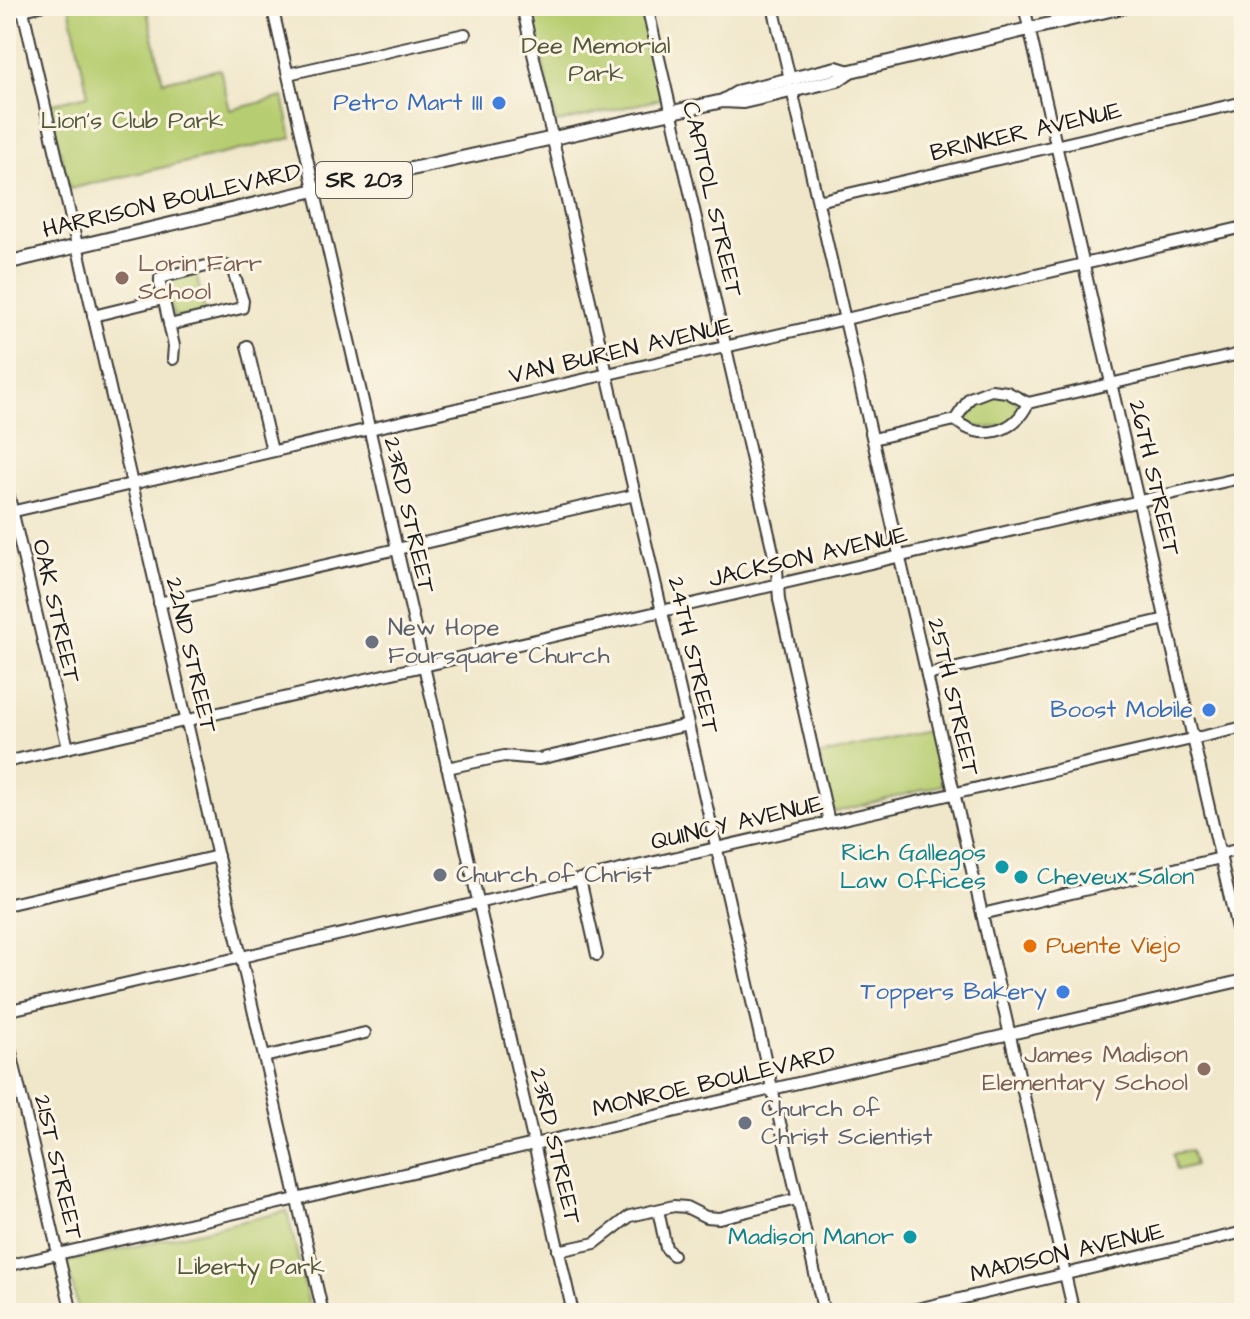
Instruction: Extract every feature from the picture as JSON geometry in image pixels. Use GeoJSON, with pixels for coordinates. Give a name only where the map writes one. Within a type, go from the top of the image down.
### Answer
{"type":"FeatureCollection","features":[{"type":"Feature","properties":{"kind":"main road","name":"HARRISON BOULEVARD"},"geometry":{"type":"LineString","coordinates":[[6,263],[315,190],[671,112],[723,101],[743,102],[836,68],[849,72],[1127,6]]}},
{"type":"Feature","properties":{"kind":"street"},"geometry":{"type":"LineString","coordinates":[[6,14],[40,6]]}},
{"type":"Feature","properties":{"kind":"street","name":"23RD STREET"},"geometry":{"type":"LineString","coordinates":[[272,6],[573,1313]]}},
{"type":"Feature","properties":{"kind":"street","name":"24TH STREET"},"geometry":{"type":"LineString","coordinates":[[522,6],[824,1313]]}},
{"type":"Feature","properties":{"kind":"street","name":"CAPITOL STREET"},"geometry":{"type":"LineString","coordinates":[[647,6],[777,569],[777,584],[829,822]]}},
{"type":"Feature","properties":{"kind":"street","name":"25TH STREET"},"geometry":{"type":"LineString","coordinates":[[773,6],[1074,1313]]}},
{"type":"Feature","properties":{"kind":"street","name":"26TH STREET"},"geometry":{"type":"LineString","coordinates":[[1024,6],[1244,959]]}},
{"type":"Feature","properties":{"kind":"street","name":"22ND STREET"},"geometry":{"type":"LineString","coordinates":[[22,8],[323,1313]]}},
{"type":"Feature","properties":{"kind":"street"},"geometry":{"type":"LineString","coordinates":[[288,74],[465,34]]}},
{"type":"Feature","properties":{"kind":"street","name":"BRINKER AVENUE"},"geometry":{"type":"LineString","coordinates":[[818,201],[1244,102]]}},
{"type":"Feature","properties":{"kind":"street","name":"VAN BUREN AVENUE"},"geometry":{"type":"LineString","coordinates":[[9,512],[1244,227]]}},
{"type":"Feature","properties":{"kind":"street"},"geometry":{"type":"LineString","coordinates":[[169,325],[242,308],[243,301],[232,268],[218,263],[162,276],[159,280],[163,299],[169,325],[174,346],[173,359]]}},
{"type":"Feature","properties":{"kind":"street"},"geometry":{"type":"LineString","coordinates":[[93,316],[163,299]]}},
{"type":"Feature","properties":{"kind":"street"},"geometry":{"type":"LineString","coordinates":[[247,346],[272,451]]}},
{"type":"Feature","properties":{"kind":"street"},"geometry":{"type":"LineString","coordinates":[[873,439],[955,420],[970,398],[991,390],[1007,392],[1028,403],[1244,353]]}},
{"type":"Feature","properties":{"kind":"street"},"geometry":{"type":"LineString","coordinates":[[955,420],[976,431],[1000,431],[1016,421],[1028,403]]}},
{"type":"Feature","properties":{"kind":"street","name":"JACKSON AVENUE"},"geometry":{"type":"LineString","coordinates":[[6,762],[1244,477]]}},
{"type":"Feature","properties":{"kind":"street","name":"OAK STREET"},"geometry":{"type":"LineString","coordinates":[[6,484],[9,512],[68,748]]}},
{"type":"Feature","properties":{"kind":"street"},"geometry":{"type":"LineString","coordinates":[[159,603],[635,495]]}},
{"type":"Feature","properties":{"kind":"street"},"geometry":{"type":"LineString","coordinates":[[927,675],[1166,619]]}},
{"type":"Feature","properties":{"kind":"street"},"geometry":{"type":"LineString","coordinates":[[447,768],[504,756],[539,759],[688,725]]}},
{"type":"Feature","properties":{"kind":"street","name":"QUINCY AVENUE"},"geometry":{"type":"LineString","coordinates":[[6,1011],[1244,727]]}},
{"type":"Feature","properties":{"kind":"street"},"geometry":{"type":"LineString","coordinates":[[982,914],[1244,848]]}},
{"type":"Feature","properties":{"kind":"street"},"geometry":{"type":"LineString","coordinates":[[6,905],[218,856]]}},
{"type":"Feature","properties":{"kind":"street"},"geometry":{"type":"LineString","coordinates":[[580,879],[597,955]]}},
{"type":"Feature","properties":{"kind":"street","name":"MONROE BOULEVARD"},"geometry":{"type":"LineString","coordinates":[[6,1266],[1244,980]]}},
{"type":"Feature","properties":{"kind":"street","name":"21ST STREET"},"geometry":{"type":"LineString","coordinates":[[6,1031],[72,1313]]}},
{"type":"Feature","properties":{"kind":"street"},"geometry":{"type":"LineString","coordinates":[[264,1057],[365,1033]]}},
{"type":"Feature","properties":{"kind":"street"},"geometry":{"type":"LineString","coordinates":[[558,1251],[595,1243],[630,1216],[674,1206],[719,1218],[797,1199]]}},
{"type":"Feature","properties":{"kind":"street"},"geometry":{"type":"LineString","coordinates":[[658,1210],[666,1248],[673,1255]]}},
{"type":"Feature","properties":{"kind":"street","name":"MADISON AVENUE"},"geometry":{"type":"LineString","coordinates":[[900,1313],[1244,1232]]}},
{"type":"Feature","properties":{"kind":"green space","name":"Lion's Club Park"},"geometry":{"type":"Polygon","coordinates":[[[69,6],[146,6],[163,81],[220,69],[230,110],[283,97],[292,138],[69,189],[49,104],[88,95],[69,6]]]}},
{"type":"Feature","properties":{"kind":"green space","name":"Dee Memorial Park"},"geometry":{"type":"Polygon","coordinates":[[[530,6],[640,6],[661,99],[556,123],[530,6]]]}},
{"type":"Feature","properties":{"kind":"green space"},"geometry":{"type":"Polygon","coordinates":[[[196,273],[205,313],[174,317],[165,283],[196,273]]]}},
{"type":"Feature","properties":{"kind":"green space"},"geometry":{"type":"Polygon","coordinates":[[[991,394],[1006,395],[1023,406],[1011,420],[995,427],[977,426],[960,418],[972,401],[991,394]]]}},
{"type":"Feature","properties":{"kind":"green space"},"geometry":{"type":"Polygon","coordinates":[[[931,730],[942,785],[836,812],[832,810],[819,756],[931,730]]]}},
{"type":"Feature","properties":{"kind":"green space"},"geometry":{"type":"Polygon","coordinates":[[[1191,1150],[1195,1165],[1177,1170],[1173,1154],[1191,1150]]]}},
{"type":"Feature","properties":{"kind":"green space","name":"Liberty Park"},"geometry":{"type":"Polygon","coordinates":[[[287,1211],[311,1313],[79,1313],[67,1262],[287,1211]]]}},
{"type":"Feature","properties":{"kind":"green space"},"geometry":{"type":"Polygon","coordinates":[[[997,1298],[1000,1313],[933,1313],[997,1298]]]}},
{"type":"Feature","properties":{"kind":"place","name":"Petro Mart III"},"geometry":{"type":"Point","coordinates":[499,103]}},
{"type":"Feature","properties":{"kind":"place","name":"Lorin Farr School"},"geometry":{"type":"Point","coordinates":[122,278]}},
{"type":"Feature","properties":{"kind":"place","name":"New Hope Foursquare Church"},"geometry":{"type":"Point","coordinates":[372,642]}},
{"type":"Feature","properties":{"kind":"place","name":"Boost Mobile"},"geometry":{"type":"Point","coordinates":[1209,710]}},
{"type":"Feature","properties":{"kind":"place","name":"Rich Gallegos Law Offices"},"geometry":{"type":"Point","coordinates":[1002,867]}},
{"type":"Feature","properties":{"kind":"place","name":"Church of Christ"},"geometry":{"type":"Point","coordinates":[440,875]}},
{"type":"Feature","properties":{"kind":"place","name":"Cheveux Salon"},"geometry":{"type":"Point","coordinates":[1021,877]}},
{"type":"Feature","properties":{"kind":"place","name":"Puente Viejo"},"geometry":{"type":"Point","coordinates":[1030,946]}},
{"type":"Feature","properties":{"kind":"place","name":"Toppers Bakery"},"geometry":{"type":"Point","coordinates":[1063,992]}},
{"type":"Feature","properties":{"kind":"place","name":"James Madison Elementary School"},"geometry":{"type":"Point","coordinates":[1204,1069]}},
{"type":"Feature","properties":{"kind":"place","name":"Church of Christ Scientist"},"geometry":{"type":"Point","coordinates":[745,1123]}},
{"type":"Feature","properties":{"kind":"place","name":"Madison Manor"},"geometry":{"type":"Point","coordinates":[910,1237]}}]}
